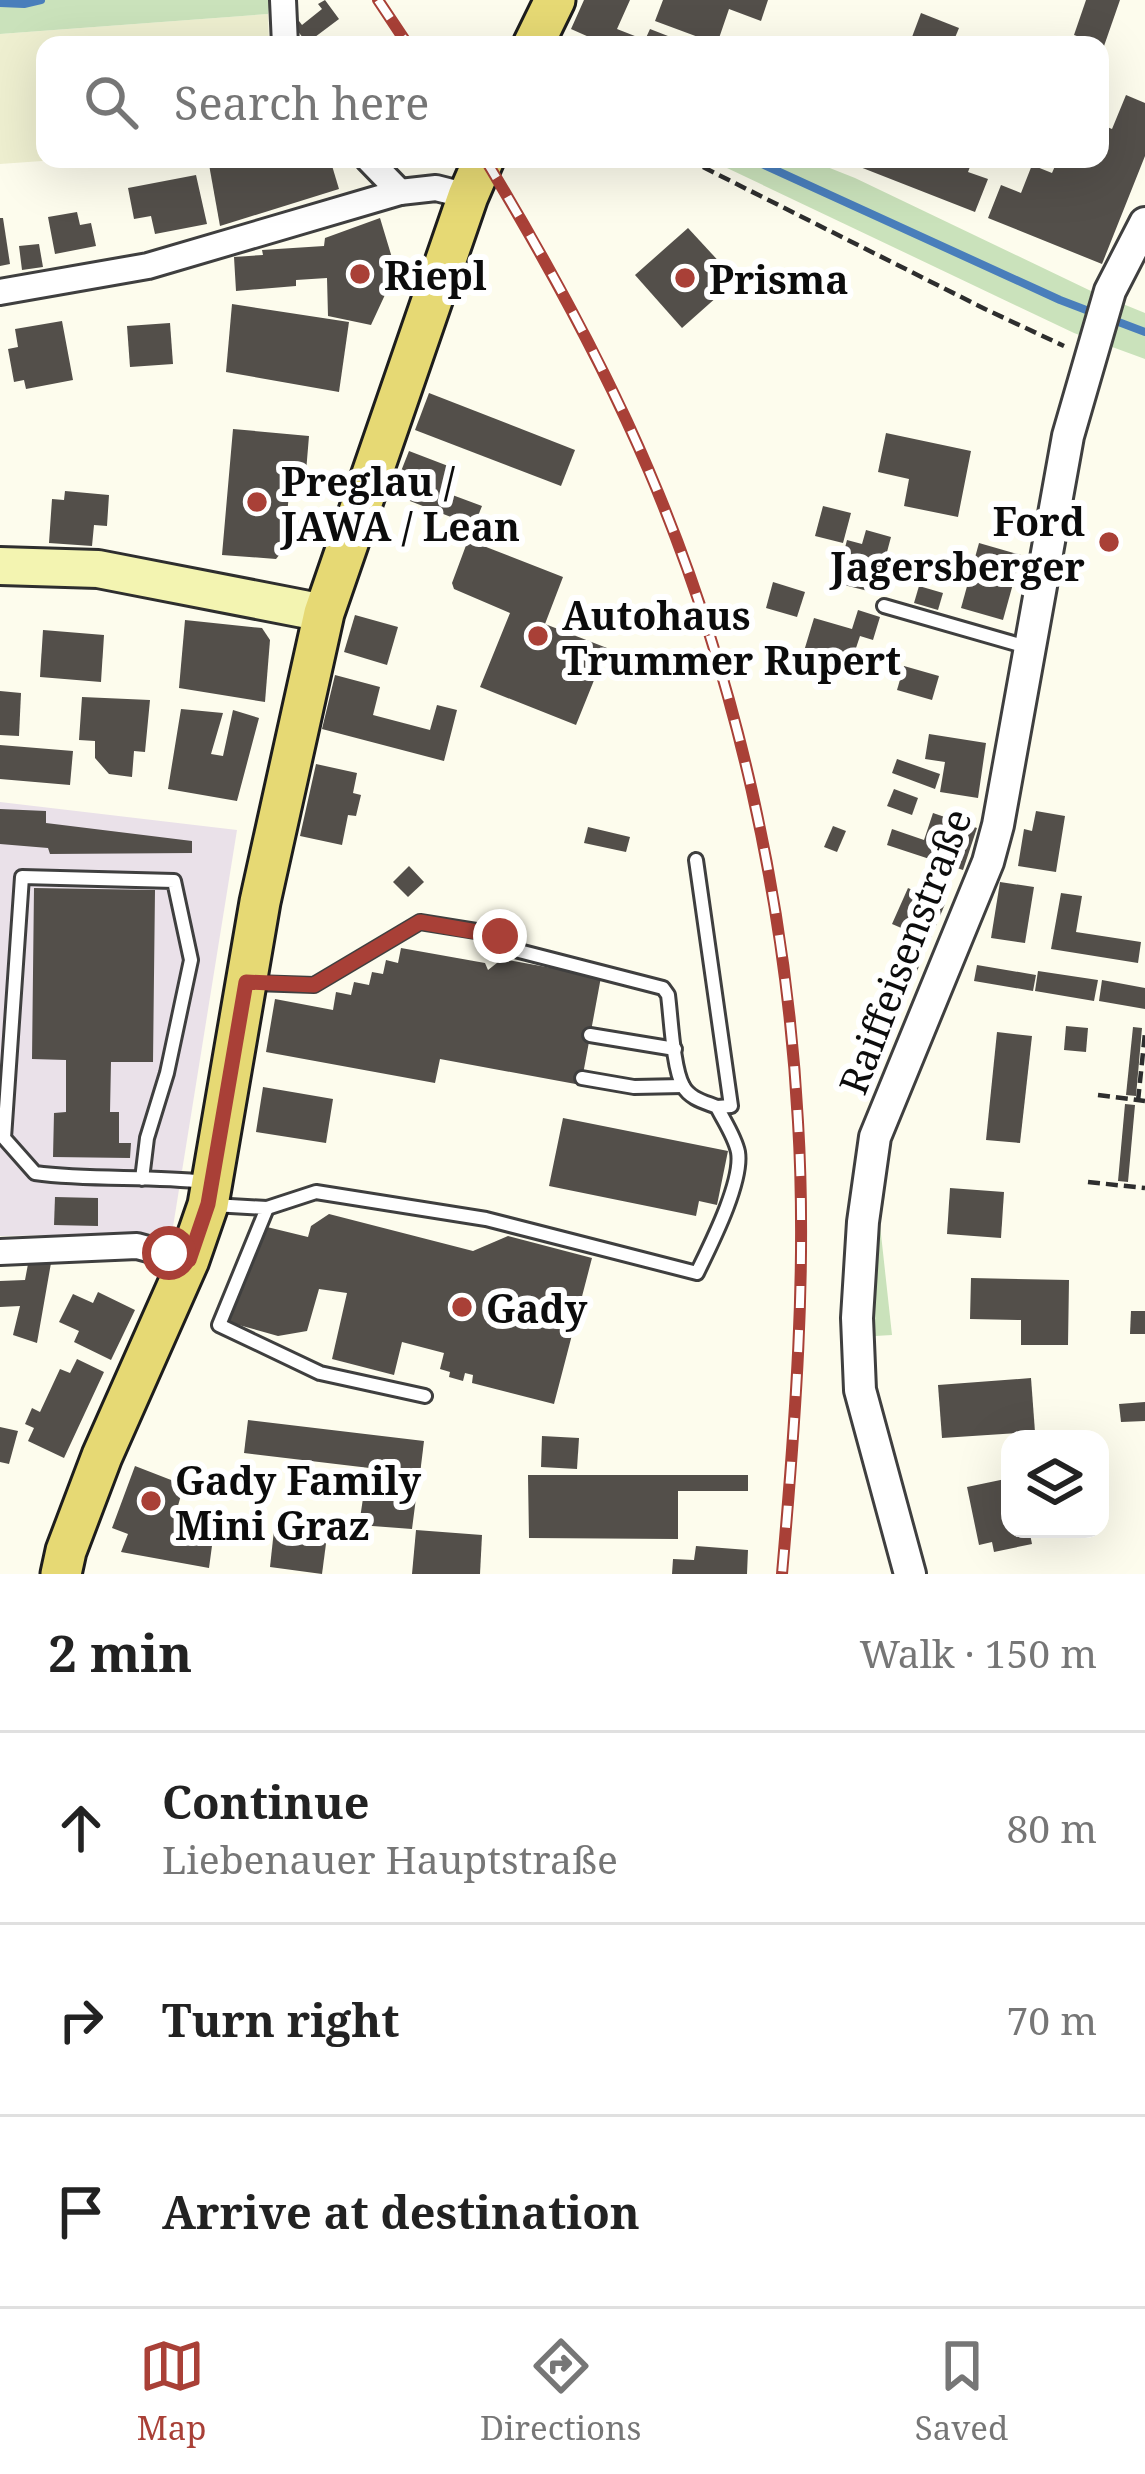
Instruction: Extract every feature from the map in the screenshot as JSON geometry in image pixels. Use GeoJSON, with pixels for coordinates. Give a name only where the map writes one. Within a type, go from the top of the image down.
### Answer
{"type":"FeatureCollection","features":[{"type":"Feature","properties":{"kind":"main road"},"geometry":{"type":"LineString","coordinates":[[537,36],[555,0]]}},
{"type":"Feature","properties":{"kind":"main road"},"geometry":{"type":"LineString","coordinates":[[61,1574],[102,1456],[189,1260],[210,1193],[260,902],[324,614],[480,168]]}},
{"type":"Feature","properties":{"kind":"main road"},"geometry":{"type":"LineString","coordinates":[[0,566],[98,569],[324,614]]}},
{"type":"Feature","properties":{"kind":"street"},"geometry":{"type":"LineString","coordinates":[[283,0],[285,36]]}},
{"type":"Feature","properties":{"kind":"street"},"geometry":{"type":"LineString","coordinates":[[377,168],[400,192]]}},
{"type":"Feature","properties":{"kind":"street"},"geometry":{"type":"LineString","coordinates":[[0,292],[148,266],[400,192],[436,188],[468,196]]}},
{"type":"Feature","properties":{"kind":"street","name":"Raiffeisenstraße"},"geometry":{"type":"LineString","coordinates":[[910,1574],[860,1390],[857,1318],[875,1137],[988,862],[1068,436],[1110,291],[1145,223]]}},
{"type":"Feature","properties":{"kind":"street"},"geometry":{"type":"LineString","coordinates":[[0,1252],[137,1246],[189,1260]]}},
{"type":"Feature","properties":{"kind":"lane"},"geometry":{"type":"LineString","coordinates":[[884,606],[1028,647]]}},
{"type":"Feature","properties":{"kind":"lane"},"geometry":{"type":"LineString","coordinates":[[246,982],[314,985],[420,922],[495,934],[514,950],[663,988],[683,1086],[693,1098],[717,1107],[731,1106],[696,860]]}},
{"type":"Feature","properties":{"kind":"lane"},"geometry":{"type":"LineString","coordinates":[[142,1179],[147,1138],[191,960],[175,881],[22,877],[2,1138],[35,1173],[142,1179],[181,1179],[210,1193],[267,1208],[316,1192],[486,1219],[697,1273],[723,1219],[739,1160],[717,1107]]}},
{"type":"Feature","properties":{"kind":"lane"},"geometry":{"type":"LineString","coordinates":[[590,1035],[675,1049]]}},
{"type":"Feature","properties":{"kind":"lane"},"geometry":{"type":"LineString","coordinates":[[582,1078],[634,1088],[683,1086]]}},
{"type":"Feature","properties":{"kind":"lane"},"geometry":{"type":"LineString","coordinates":[[267,1208],[218,1325],[320,1373],[425,1396]]}},
{"type":"Feature","properties":{"kind":"path"},"geometry":{"type":"LineString","coordinates":[[705,168],[985,309],[1092,352]]}},
{"type":"Feature","properties":{"kind":"path"},"geometry":{"type":"LineString","coordinates":[[1098,1094],[1142,1101],[1145,1033]]}},
{"type":"Feature","properties":{"kind":"path"},"geometry":{"type":"LineString","coordinates":[[1088,1182],[1145,1188]]}},
{"type":"Feature","properties":{"kind":"shaded area"},"geometry":{"type":"Polygon","coordinates":[[[0,802],[237,830],[172,1233],[0,1236],[0,802]]]}},
{"type":"Feature","properties":{"kind":"green space"},"geometry":{"type":"Polygon","coordinates":[[[0,0],[270,0],[268,14],[0,34],[0,0]]]}},
{"type":"Feature","properties":{"kind":"green space"},"geometry":{"type":"Polygon","coordinates":[[[268,14],[269,36],[36,36],[36,161],[0,164],[0,34],[268,14]]]}},
{"type":"Feature","properties":{"kind":"green space"},"geometry":{"type":"Polygon","coordinates":[[[727,168],[830,168],[855,178],[1145,313],[1145,359],[1074,333],[727,168]]]}},
{"type":"Feature","properties":{"kind":"green space"},"geometry":{"type":"Polygon","coordinates":[[[882,1191],[880,1225],[892,1335],[875,1336],[870,1331],[872,1262],[882,1191]]]}},
{"type":"Feature","properties":{"kind":"building"},"geometry":{"type":"Polygon","coordinates":[[[325,0],[339,19],[316,36],[302,36],[293,25],[299,21],[302,25],[322,9],[318,4],[325,0]]]}},
{"type":"Feature","properties":{"kind":"building"},"geometry":{"type":"Polygon","coordinates":[[[584,0],[630,0],[617,29],[635,36],[587,36],[571,29],[584,0]]]}},
{"type":"Feature","properties":{"kind":"building"},"geometry":{"type":"Polygon","coordinates":[[[663,0],[768,0],[761,21],[729,9],[720,36],[695,36],[655,21],[663,0]]]}},
{"type":"Feature","properties":{"kind":"building"},"geometry":{"type":"Polygon","coordinates":[[[1086,0],[1120,0],[1107,36],[1074,35],[1086,0]]]}},
{"type":"Feature","properties":{"kind":"building"},"geometry":{"type":"Polygon","coordinates":[[[921,13],[959,28],[956,36],[912,36],[921,13]]]}},
{"type":"Feature","properties":{"kind":"building"},"geometry":{"type":"Polygon","coordinates":[[[1126,95],[1145,103],[1145,156],[1102,264],[988,218],[1001,185],[1021,193],[1031,168],[1052,173],[1054,168],[1109,168],[1112,129],[1126,95]]]}},
{"type":"Feature","properties":{"kind":"building"},"geometry":{"type":"Polygon","coordinates":[[[210,168],[333,168],[339,189],[220,226],[210,168]]]}},
{"type":"Feature","properties":{"kind":"building"},"geometry":{"type":"Polygon","coordinates":[[[863,168],[970,168],[968,172],[988,179],[975,212],[863,168]]]}},
{"type":"Feature","properties":{"kind":"building"},"geometry":{"type":"Polygon","coordinates":[[[196,175],[207,224],[155,234],[151,216],[134,219],[128,188],[196,175]]]}},
{"type":"Feature","properties":{"kind":"building"},"geometry":{"type":"Polygon","coordinates":[[[77,212],[80,225],[91,223],[96,246],[55,254],[48,217],[77,212]]]}},
{"type":"Feature","properties":{"kind":"building"},"geometry":{"type":"Polygon","coordinates":[[[0,218],[10,264],[0,266],[0,218]]]}},
{"type":"Feature","properties":{"kind":"building","name":"Riepl"},"geometry":{"type":"Polygon","coordinates":[[[380,218],[396,271],[371,325],[328,316],[327,278],[236,291],[234,257],[324,246],[325,238],[380,218]]]}},
{"type":"Feature","properties":{"kind":"building","name":"Prisma"},"geometry":{"type":"Polygon","coordinates":[[[688,228],[736,280],[682,328],[635,275],[688,228]]]}},
{"type":"Feature","properties":{"kind":"building"},"geometry":{"type":"Polygon","coordinates":[[[39,244],[43,267],[22,270],[19,246],[39,244]]]}},
{"type":"Feature","properties":{"kind":"building"},"geometry":{"type":"Polygon","coordinates":[[[232,304],[349,322],[339,392],[226,372],[232,304]]]}},
{"type":"Feature","properties":{"kind":"building"},"geometry":{"type":"Polygon","coordinates":[[[62,321],[73,380],[26,389],[24,380],[14,382],[8,349],[18,347],[15,329],[62,321]]]}},
{"type":"Feature","properties":{"kind":"building"},"geometry":{"type":"Polygon","coordinates":[[[170,323],[173,364],[130,367],[127,326],[170,323]]]}},
{"type":"Feature","properties":{"kind":"building"},"geometry":{"type":"Polygon","coordinates":[[[429,393],[575,450],[561,486],[415,430],[429,393]]]}},
{"type":"Feature","properties":{"kind":"building","name":"Preglau / JAWA / Lean"},"geometry":{"type":"Polygon","coordinates":[[[233,429],[309,436],[306,472],[291,471],[284,549],[276,559],[222,555],[233,429]]]}},
{"type":"Feature","properties":{"kind":"building"},"geometry":{"type":"Polygon","coordinates":[[[886,433],[971,451],[958,517],[904,506],[909,479],[878,472],[886,433]]]}},
{"type":"Feature","properties":{"kind":"building"},"geometry":{"type":"Polygon","coordinates":[[[409,451],[456,469],[447,493],[482,506],[474,526],[392,494],[409,451]]]}},
{"type":"Feature","properties":{"kind":"building"},"geometry":{"type":"Polygon","coordinates":[[[65,491],[109,495],[107,526],[94,525],[92,546],[49,543],[52,499],[64,500],[65,491]]]}},
{"type":"Feature","properties":{"kind":"building"},"geometry":{"type":"Polygon","coordinates":[[[823,506],[851,513],[843,543],[815,536],[823,506]]]}},
{"type":"Feature","properties":{"kind":"building"},"geometry":{"type":"Polygon","coordinates":[[[866,530],[891,537],[876,593],[836,583],[847,540],[862,544],[866,530]]]}},
{"type":"Feature","properties":{"kind":"building","name":"Autohaus Trummer Rupert"},"geometry":{"type":"Polygon","coordinates":[[[468,540],[563,577],[545,624],[607,648],[576,725],[480,687],[510,613],[454,589],[468,540]]]}},
{"type":"Feature","properties":{"kind":"building"},"geometry":{"type":"Polygon","coordinates":[[[979,543],[1021,555],[1003,620],[961,608],[979,543]]]}},
{"type":"Feature","properties":{"kind":"building"},"geometry":{"type":"Polygon","coordinates":[[[773,582],[805,592],[797,617],[766,608],[773,582]]]}},
{"type":"Feature","properties":{"kind":"building"},"geometry":{"type":"Polygon","coordinates":[[[919,586],[943,593],[938,610],[914,603],[919,586]]]}},
{"type":"Feature","properties":{"kind":"building"},"geometry":{"type":"Polygon","coordinates":[[[858,610],[880,617],[873,640],[860,636],[847,675],[801,661],[814,618],[852,629],[858,610]]]}},
{"type":"Feature","properties":{"kind":"building"},"geometry":{"type":"Polygon","coordinates":[[[355,615],[398,627],[387,665],[344,652],[355,615]]]}},
{"type":"Feature","properties":{"kind":"building"},"geometry":{"type":"Polygon","coordinates":[[[185,620],[262,628],[270,640],[265,702],[179,688],[185,620]]]}},
{"type":"Feature","properties":{"kind":"building"},"geometry":{"type":"Polygon","coordinates":[[[43,630],[104,635],[101,682],[40,677],[43,630]]]}},
{"type":"Feature","properties":{"kind":"building"},"geometry":{"type":"Polygon","coordinates":[[[904,666],[939,676],[932,700],[897,690],[904,666]]]}},
{"type":"Feature","properties":{"kind":"building"},"geometry":{"type":"Polygon","coordinates":[[[335,675],[380,687],[373,715],[430,730],[437,705],[457,710],[444,761],[322,729],[335,675]]]}},
{"type":"Feature","properties":{"kind":"building"},"geometry":{"type":"Polygon","coordinates":[[[0,691],[21,693],[19,736],[0,735],[0,691]]]}},
{"type":"Feature","properties":{"kind":"building"},"geometry":{"type":"Polygon","coordinates":[[[82,697],[150,700],[145,752],[134,751],[132,777],[109,774],[95,758],[95,741],[79,740],[82,697]]]}},
{"type":"Feature","properties":{"kind":"building"},"geometry":{"type":"Polygon","coordinates":[[[181,709],[223,713],[211,754],[223,756],[233,710],[259,718],[237,801],[168,789],[181,709]]]}},
{"type":"Feature","properties":{"kind":"building"},"geometry":{"type":"Polygon","coordinates":[[[929,734],[986,743],[978,798],[940,792],[945,762],[925,759],[929,734]]]}},
{"type":"Feature","properties":{"kind":"building"},"geometry":{"type":"Polygon","coordinates":[[[0,745],[73,751],[70,785],[0,779],[0,745]]]}},
{"type":"Feature","properties":{"kind":"building"},"geometry":{"type":"Polygon","coordinates":[[[897,759],[940,774],[935,789],[892,773],[897,759]]]}},
{"type":"Feature","properties":{"kind":"building"},"geometry":{"type":"Polygon","coordinates":[[[316,764],[357,773],[353,793],[361,795],[356,816],[348,815],[342,845],[300,836],[316,764]]]}},
{"type":"Feature","properties":{"kind":"building"},"geometry":{"type":"Polygon","coordinates":[[[894,789],[918,798],[912,815],[887,806],[894,789]]]}},
{"type":"Feature","properties":{"kind":"building"},"geometry":{"type":"Polygon","coordinates":[[[0,809],[46,811],[46,823],[192,841],[192,853],[50,854],[48,848],[0,844],[0,809]]]}},
{"type":"Feature","properties":{"kind":"building"},"geometry":{"type":"Polygon","coordinates":[[[1036,811],[1065,816],[1056,872],[1018,866],[1024,829],[1032,831],[1036,811]]]}},
{"type":"Feature","properties":{"kind":"building"},"geometry":{"type":"Polygon","coordinates":[[[933,813],[977,828],[963,870],[887,845],[892,829],[924,840],[933,813]]]}},
{"type":"Feature","properties":{"kind":"building"},"geometry":{"type":"Polygon","coordinates":[[[833,826],[846,831],[837,852],[824,847],[833,826]]]}},
{"type":"Feature","properties":{"kind":"building"},"geometry":{"type":"Polygon","coordinates":[[[588,827],[630,837],[626,852],[584,843],[588,827]]]}},
{"type":"Feature","properties":{"kind":"building"},"geometry":{"type":"Polygon","coordinates":[[[409,866],[424,882],[408,897],[393,882],[409,866]]]}},
{"type":"Feature","properties":{"kind":"building"},"geometry":{"type":"Polygon","coordinates":[[[1000,882],[1034,887],[1025,943],[991,938],[1000,882]]]}},
{"type":"Feature","properties":{"kind":"building"},"geometry":{"type":"Polygon","coordinates":[[[34,888],[155,890],[153,1062],[111,1062],[110,1112],[119,1112],[119,1143],[131,1143],[130,1158],[53,1157],[54,1113],[66,1112],[66,1060],[32,1059],[34,888]]]}},
{"type":"Feature","properties":{"kind":"building"},"geometry":{"type":"Polygon","coordinates":[[[908,888],[945,904],[897,1019],[873,1008],[906,930],[892,924],[908,888]]]}},
{"type":"Feature","properties":{"kind":"building"},"geometry":{"type":"Polygon","coordinates":[[[1061,893],[1082,896],[1076,932],[1141,942],[1138,963],[1051,949],[1061,893]]]}},
{"type":"Feature","properties":{"kind":"building"},"geometry":{"type":"Polygon","coordinates":[[[401,948],[485,963],[488,970],[502,959],[601,977],[581,1085],[440,1059],[435,1083],[266,1052],[275,999],[333,1010],[336,992],[351,995],[354,982],[369,985],[372,972],[383,974],[386,960],[398,963],[401,948]]]}},
{"type":"Feature","properties":{"kind":"building"},"geometry":{"type":"Polygon","coordinates":[[[977,965],[1036,975],[1033,991],[974,981],[977,965]]]}},
{"type":"Feature","properties":{"kind":"building"},"geometry":{"type":"Polygon","coordinates":[[[1038,971],[1098,980],[1094,1001],[1035,991],[1038,971]]]}},
{"type":"Feature","properties":{"kind":"building"},"geometry":{"type":"Polygon","coordinates":[[[1102,980],[1145,988],[1145,1009],[1099,1001],[1102,980]]]}},
{"type":"Feature","properties":{"kind":"building"},"geometry":{"type":"Polygon","coordinates":[[[1066,1026],[1088,1028],[1086,1052],[1064,1050],[1066,1026]]]}},
{"type":"Feature","properties":{"kind":"building"},"geometry":{"type":"Polygon","coordinates":[[[1133,1027],[1142,1028],[1136,1096],[1126,1095],[1133,1027]]]}},
{"type":"Feature","properties":{"kind":"building"},"geometry":{"type":"Polygon","coordinates":[[[997,1032],[1032,1036],[1020,1143],[986,1140],[997,1032]]]}},
{"type":"Feature","properties":{"kind":"building"},"geometry":{"type":"Polygon","coordinates":[[[263,1087],[333,1099],[326,1143],[256,1132],[263,1087]]]}},
{"type":"Feature","properties":{"kind":"building"},"geometry":{"type":"Polygon","coordinates":[[[1125,1104],[1135,1105],[1128,1182],[1118,1181],[1125,1104]]]}},
{"type":"Feature","properties":{"kind":"building"},"geometry":{"type":"Polygon","coordinates":[[[563,1118],[728,1151],[717,1205],[699,1201],[696,1216],[549,1186],[563,1118]]]}},
{"type":"Feature","properties":{"kind":"building"},"geometry":{"type":"Polygon","coordinates":[[[950,1188],[1004,1192],[1001,1238],[947,1234],[950,1188]]]}},
{"type":"Feature","properties":{"kind":"building"},"geometry":{"type":"Polygon","coordinates":[[[55,1197],[98,1198],[98,1226],[54,1225],[55,1197]]]}},
{"type":"Feature","properties":{"kind":"building","name":"Gady"},"geometry":{"type":"Polygon","coordinates":[[[329,1214],[473,1251],[508,1236],[592,1258],[554,1404],[472,1383],[473,1375],[465,1373],[463,1381],[449,1377],[450,1372],[440,1369],[444,1353],[402,1342],[394,1375],[332,1359],[347,1293],[319,1289],[307,1331],[278,1336],[228,1322],[267,1227],[308,1237],[311,1226],[329,1214]]]}},
{"type":"Feature","properties":{"kind":"building"},"geometry":{"type":"Polygon","coordinates":[[[51,1263],[37,1343],[13,1335],[20,1306],[0,1307],[0,1281],[25,1280],[28,1264],[51,1263]]]}},
{"type":"Feature","properties":{"kind":"building"},"geometry":{"type":"Polygon","coordinates":[[[971,1278],[1069,1280],[1068,1345],[1021,1345],[1021,1320],[970,1319],[971,1278]]]}},
{"type":"Feature","properties":{"kind":"building"},"geometry":{"type":"Polygon","coordinates":[[[98,1292],[135,1310],[111,1360],[74,1342],[79,1331],[59,1322],[73,1294],[93,1303],[98,1292]]]}},
{"type":"Feature","properties":{"kind":"building"},"geometry":{"type":"Polygon","coordinates":[[[1131,1311],[1145,1311],[1145,1334],[1130,1334],[1131,1311]]]}},
{"type":"Feature","properties":{"kind":"building"},"geometry":{"type":"Polygon","coordinates":[[[77,1359],[104,1372],[64,1458],[28,1441],[34,1428],[25,1424],[32,1408],[40,1412],[60,1369],[70,1373],[77,1359]]]}},
{"type":"Feature","properties":{"kind":"building"},"geometry":{"type":"Polygon","coordinates":[[[1031,1378],[1035,1430],[942,1438],[938,1385],[1031,1378]]]}},
{"type":"Feature","properties":{"kind":"building"},"geometry":{"type":"Polygon","coordinates":[[[1145,1402],[1145,1421],[1121,1422],[1119,1404],[1145,1402]]]}},
{"type":"Feature","properties":{"kind":"building"},"geometry":{"type":"Polygon","coordinates":[[[248,1420],[424,1441],[420,1474],[244,1453],[248,1420]]]}},
{"type":"Feature","properties":{"kind":"building"},"geometry":{"type":"Polygon","coordinates":[[[0,1427],[18,1431],[9,1464],[0,1462],[0,1427]]]}},
{"type":"Feature","properties":{"kind":"building"},"geometry":{"type":"Polygon","coordinates":[[[542,1436],[579,1438],[577,1469],[541,1467],[542,1436]]]}},
{"type":"Feature","properties":{"kind":"building"},"geometry":{"type":"Polygon","coordinates":[[[135,1466],[184,1485],[175,1516],[214,1531],[209,1568],[121,1552],[128,1534],[112,1528],[135,1466]]]}},
{"type":"Feature","properties":{"kind":"building"},"geometry":{"type":"Polygon","coordinates":[[[528,1475],[748,1475],[748,1491],[678,1491],[678,1539],[529,1538],[528,1475]]]}},
{"type":"Feature","properties":{"kind":"building"},"geometry":{"type":"Polygon","coordinates":[[[1001,1480],[1001,1538],[1031,1538],[1032,1544],[994,1552],[992,1542],[979,1545],[967,1487],[1001,1480]]]}},
{"type":"Feature","properties":{"kind":"building"},"geometry":{"type":"Polygon","coordinates":[[[365,1485],[392,1488],[391,1495],[416,1498],[412,1529],[359,1525],[365,1485]]]}},
{"type":"Feature","properties":{"kind":"building"},"geometry":{"type":"Polygon","coordinates":[[[274,1530],[327,1536],[322,1574],[270,1567],[274,1530]]]}},
{"type":"Feature","properties":{"kind":"building"},"geometry":{"type":"Polygon","coordinates":[[[416,1530],[482,1535],[480,1574],[412,1574],[416,1530]]]}},
{"type":"Feature","properties":{"kind":"building"},"geometry":{"type":"Polygon","coordinates":[[[696,1546],[748,1550],[747,1574],[672,1574],[673,1559],[694,1560],[696,1546]]]}},
{"type":"Feature","properties":{"kind":"waterway"},"geometry":{"type":"LineString","coordinates":[[0,3],[41,0]]}},
{"type":"Feature","properties":{"kind":"waterway"},"geometry":{"type":"LineString","coordinates":[[771,168],[1094,313]]}},
{"type":"Feature","properties":{"kind":"waterway"},"geometry":{"type":"LineString","coordinates":[[1108,318],[1145,332]]}},
{"type":"Feature","properties":{"kind":"railway"},"geometry":{"type":"LineString","coordinates":[[378,0],[402,36]]}},
{"type":"Feature","properties":{"kind":"railway"},"geometry":{"type":"LineString","coordinates":[[490,168],[573,312],[649,471],[707,628],[752,790],[782,955],[798,1122],[798,1348],[782,1574]]}},
{"type":"Feature","properties":{"kind":"place","name":"Riepl"},"geometry":{"type":"Point","coordinates":[360,274]}},
{"type":"Feature","properties":{"kind":"place","name":"Prisma"},"geometry":{"type":"Point","coordinates":[685,278]}},
{"type":"Feature","properties":{"kind":"place","name":"Preglau / JAWA / Lean"},"geometry":{"type":"Point","coordinates":[257,502]}},
{"type":"Feature","properties":{"kind":"place","name":"Ford Jagersberger"},"geometry":{"type":"Point","coordinates":[1109,542]}},
{"type":"Feature","properties":{"kind":"place","name":"Autohaus Trummer Rupert"},"geometry":{"type":"Point","coordinates":[538,636]}},
{"type":"Feature","properties":{"kind":"place","name":"Gady"},"geometry":{"type":"Point","coordinates":[462,1307]}},
{"type":"Feature","properties":{"kind":"place","name":"Gady Family Mini Graz"},"geometry":{"type":"Point","coordinates":[151,1501]}},
{"type":"Feature","properties":{"kind":"route"},"geometry":{"type":"LineString","coordinates":[[169,1253],[189,1260],[208,1204],[246,982],[314,985],[420,922],[500,936]]}}]}
